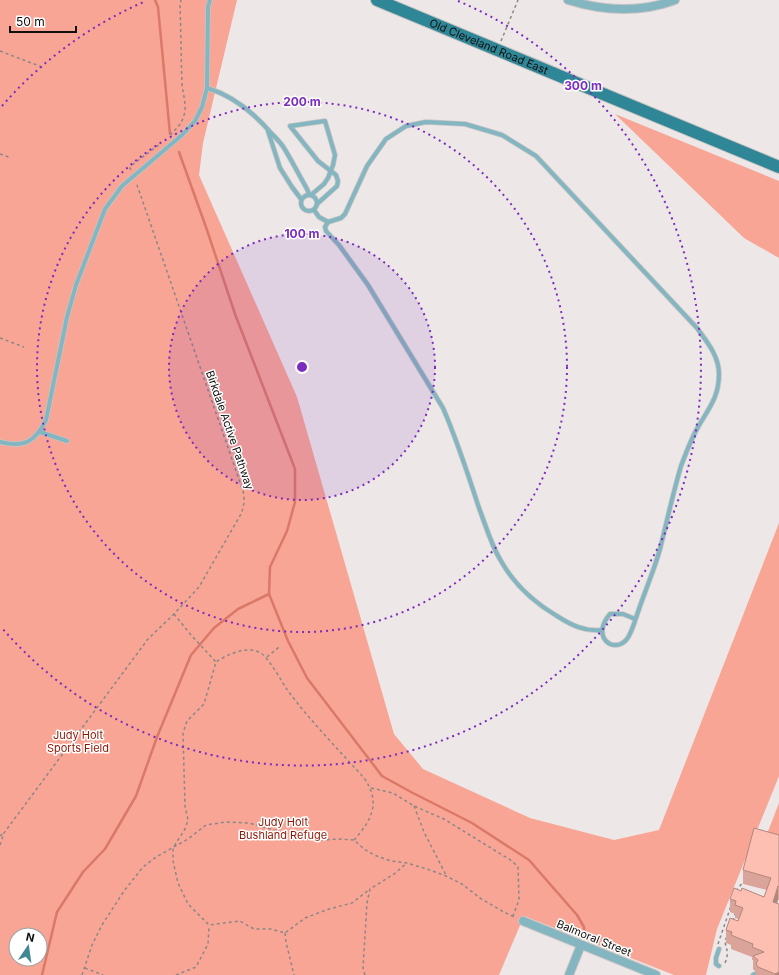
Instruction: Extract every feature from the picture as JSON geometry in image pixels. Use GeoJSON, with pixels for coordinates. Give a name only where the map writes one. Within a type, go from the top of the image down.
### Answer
{"type":"FeatureCollection","features":[{"type":"Feature","properties":{"kind":"main road","name":"Old Cleveland Road East"},"geometry":{"type":"LineString","coordinates":[[377,0],[779,166]]}},
{"type":"Feature","properties":{"kind":"street"},"geometry":{"type":"LineString","coordinates":[[568,0],[586,5],[628,10],[675,0]]}},
{"type":"Feature","properties":{"kind":"street","name":"Balmoral Street"},"geometry":{"type":"LineString","coordinates":[[523,921],[656,975]]}},
{"type":"Feature","properties":{"kind":"street"},"geometry":{"type":"LineString","coordinates":[[569,975],[581,945]]}},
{"type":"Feature","properties":{"kind":"lane"},"geometry":{"type":"LineString","coordinates":[[0,442],[11,445],[31,441],[40,432],[46,420],[69,310],[76,285],[105,209],[122,186],[182,135],[195,121],[202,107],[207,88],[208,7],[210,0]]}},
{"type":"Feature","properties":{"kind":"lane"},"geometry":{"type":"LineString","coordinates":[[207,88],[221,92],[237,102],[250,111],[268,128],[283,147],[310,194],[317,199],[317,204]]}},
{"type":"Feature","properties":{"kind":"lane"},"geometry":{"type":"LineString","coordinates":[[301,199],[324,184],[331,170],[335,155],[325,121],[290,126],[318,161],[331,170],[336,175],[338,180],[337,186],[317,204],[314,210]]}},
{"type":"Feature","properties":{"kind":"lane"},"geometry":{"type":"LineString","coordinates":[[602,630],[593,631],[581,629],[548,611],[530,596],[509,573],[500,560],[491,541],[452,429],[443,408],[368,285],[339,245],[326,231],[325,227],[328,222],[341,218],[345,214],[367,166],[386,139],[406,126],[426,122],[465,124],[502,135],[536,156],[697,328],[716,358],[719,372],[718,387],[711,408],[698,427],[681,467],[659,551],[635,619],[627,639],[621,644],[615,645],[608,643],[604,638],[602,630],[605,620],[610,614],[623,614],[635,619]]}},
{"type":"Feature","properties":{"kind":"lane"},"geometry":{"type":"LineString","coordinates":[[268,128],[272,148],[280,168],[301,199],[301,206],[304,210],[314,210]]}},
{"type":"Feature","properties":{"kind":"lane"},"geometry":{"type":"LineString","coordinates":[[314,210],[319,217],[328,222]]}},
{"type":"Feature","properties":{"kind":"lane"},"geometry":{"type":"LineString","coordinates":[[40,432],[68,441]]}},
{"type":"Feature","properties":{"kind":"lane"},"geometry":{"type":"LineString","coordinates":[[719,948],[715,962],[721,967]]}},
{"type":"Feature","properties":{"kind":"path"},"geometry":{"type":"LineString","coordinates":[[171,135],[180,126],[186,106],[183,97],[182,82],[181,0]]}},
{"type":"Feature","properties":{"kind":"path"},"geometry":{"type":"LineString","coordinates":[[498,50],[518,0]]}},
{"type":"Feature","properties":{"kind":"path"},"geometry":{"type":"LineString","coordinates":[[0,51],[42,67]]}},
{"type":"Feature","properties":{"kind":"path"},"geometry":{"type":"LineString","coordinates":[[134,176],[130,168],[132,165],[160,145]]}},
{"type":"Feature","properties":{"kind":"path"},"geometry":{"type":"LineString","coordinates":[[0,154],[11,158]]}},
{"type":"Feature","properties":{"kind":"path","name":"Birkdale Active Pathway"},"geometry":{"type":"LineString","coordinates":[[0,845],[4,833],[148,639],[174,614],[203,582],[244,506],[245,498],[134,176]]}},
{"type":"Feature","properties":{"kind":"path"},"geometry":{"type":"LineString","coordinates":[[0,338],[24,347]]}},
{"type":"Feature","properties":{"kind":"path"},"geometry":{"type":"LineString","coordinates":[[174,614],[216,662]]}},
{"type":"Feature","properties":{"kind":"path"},"geometry":{"type":"LineString","coordinates":[[267,657],[279,647]]}},
{"type":"Feature","properties":{"kind":"path"},"geometry":{"type":"LineString","coordinates":[[176,975],[196,967],[208,944],[209,925],[188,904],[178,882],[173,861],[173,848],[185,829],[188,820],[185,806],[183,733],[187,721],[204,704],[216,662],[224,657],[250,649],[260,652],[267,657],[275,672],[294,699],[364,778],[371,788],[373,796],[373,809],[367,822],[354,840]]}},
{"type":"Feature","properties":{"kind":"path"},"geometry":{"type":"LineString","coordinates":[[371,788],[393,793],[414,806],[444,819],[512,861],[518,867],[519,900],[513,916]]}},
{"type":"Feature","properties":{"kind":"path"},"geometry":{"type":"LineString","coordinates":[[414,806],[424,832],[446,876]]}},
{"type":"Feature","properties":{"kind":"path"},"geometry":{"type":"LineString","coordinates":[[82,975],[92,945],[102,925],[124,891],[143,868],[156,857],[188,839],[206,825],[226,822],[250,824],[292,835],[320,840],[354,840],[374,855],[391,861],[427,868],[446,876],[462,884],[480,898],[502,911],[523,921]]}},
{"type":"Feature","properties":{"kind":"path"},"geometry":{"type":"LineString","coordinates":[[0,836],[4,833]]}},
{"type":"Feature","properties":{"kind":"path"},"geometry":{"type":"LineString","coordinates":[[285,933],[305,918],[329,909],[352,904],[370,889],[394,874],[407,863]]}},
{"type":"Feature","properties":{"kind":"path"},"geometry":{"type":"LineString","coordinates":[[735,895],[737,889],[743,882]]}},
{"type":"Feature","properties":{"kind":"path"},"geometry":{"type":"LineString","coordinates":[[366,975],[363,968],[367,903],[370,889]]}},
{"type":"Feature","properties":{"kind":"path"},"geometry":{"type":"LineString","coordinates":[[719,948],[717,947],[719,938],[732,901]]}},
{"type":"Feature","properties":{"kind":"path"},"geometry":{"type":"LineString","coordinates":[[732,922],[735,914]]}},
{"type":"Feature","properties":{"kind":"path"},"geometry":{"type":"LineString","coordinates":[[209,925],[240,921],[254,928],[271,929],[285,933]]}},
{"type":"Feature","properties":{"kind":"path"},"geometry":{"type":"LineString","coordinates":[[285,933],[294,975]]}},
{"type":"Feature","properties":{"kind":"path"},"geometry":{"type":"LineString","coordinates":[[721,967],[728,954],[725,943],[728,934]]}},
{"type":"Feature","properties":{"kind":"path"},"geometry":{"type":"LineString","coordinates":[[85,968],[103,975]]}},
{"type":"Feature","properties":{"kind":"green space"},"geometry":{"type":"Polygon","coordinates":[[[0,0],[237,0],[203,143],[199,175],[297,397],[394,734],[423,769],[530,818],[614,840],[659,830],[779,523],[779,776],[717,929],[706,975],[674,975],[524,916],[499,975],[0,975],[0,0]]]}},
{"type":"Feature","properties":{"kind":"green space"},"geometry":{"type":"Polygon","coordinates":[[[615,114],[779,181],[779,258],[744,238],[615,114]]]}},
{"type":"Feature","properties":{"kind":"green space"},"geometry":{"type":"Polygon","coordinates":[[[779,803],[779,843],[765,839],[779,803]]]}},
{"type":"Feature","properties":{"kind":"building"},"geometry":{"type":"Polygon","coordinates":[[[754,828],[779,835],[779,887],[778,886],[773,902],[779,904],[779,972],[775,974],[758,967],[756,964],[758,960],[753,956],[764,952],[752,947],[753,944],[731,935],[732,932],[726,930],[730,918],[738,921],[743,908],[735,905],[736,901],[730,899],[734,888],[741,891],[742,888],[764,897],[771,878],[743,870],[754,828]]]}},
{"type":"Feature","properties":{"kind":"waterway"},"geometry":{"type":"LineString","coordinates":[[155,0],[158,7],[170,134]]}},
{"type":"Feature","properties":{"kind":"waterway"},"geometry":{"type":"LineString","coordinates":[[179,152],[235,314],[295,469],[295,502],[287,531],[270,567],[269,594],[288,641],[307,678],[382,776],[472,823],[529,860],[577,915],[584,927],[585,938]]}},
{"type":"Feature","properties":{"kind":"waterway"},"geometry":{"type":"LineString","coordinates":[[42,975],[57,912],[83,872],[105,849],[136,796],[157,737],[191,655],[214,628],[238,609],[269,594]]}},
{"type":"Feature","properties":{"kind":"park label","name":"Judy Holt Sports Field"},"geometry":{"type":"Point","coordinates":[78,741]}},
{"type":"Feature","properties":{"kind":"park label","name":"Judy Holt Bushland Refuge"},"geometry":{"type":"Point","coordinates":[283,828]}}]}
